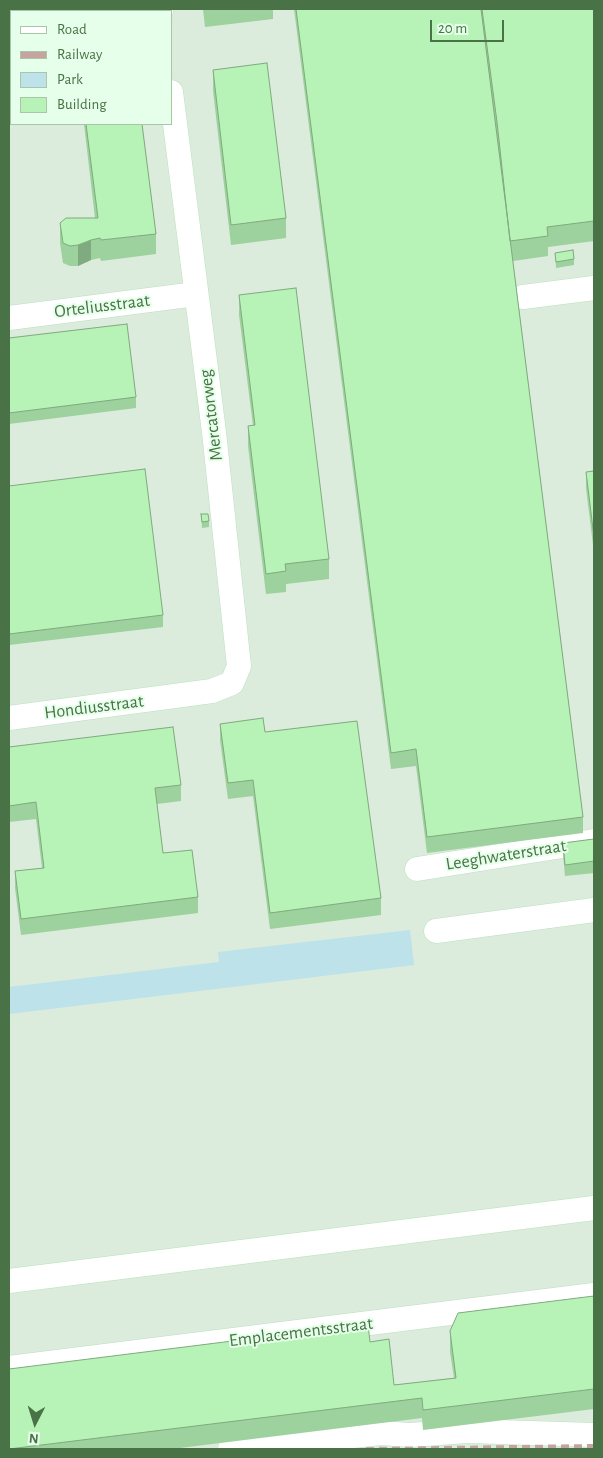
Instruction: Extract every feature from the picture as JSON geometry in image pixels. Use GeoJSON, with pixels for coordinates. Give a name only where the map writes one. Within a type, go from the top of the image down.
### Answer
{"type":"FeatureCollection","features":[{"type":"Feature","properties":{"kind":"street","name":"Mercatorweg"},"geometry":{"type":"LineString","coordinates":[[172,100],[214,432],[239,666],[232,683],[212,691],[180,696]]}},
{"type":"Feature","properties":{"kind":"street"},"geometry":{"type":"LineString","coordinates":[[523,297],[594,288]]}},
{"type":"Feature","properties":{"kind":"street","name":"Orteliusstraat"},"geometry":{"type":"LineString","coordinates":[[9,318],[196,294]]}},
{"type":"Feature","properties":{"kind":"street","name":"Hondiusstraat"},"geometry":{"type":"LineString","coordinates":[[9,718],[180,696]]}},
{"type":"Feature","properties":{"kind":"street","name":"Leeghwaterstraat"},"geometry":{"type":"LineString","coordinates":[[417,869],[594,841]]}},
{"type":"Feature","properties":{"kind":"street"},"geometry":{"type":"LineString","coordinates":[[436,930],[594,910]]}},
{"type":"Feature","properties":{"kind":"street"},"geometry":{"type":"LineString","coordinates":[[9,1281],[594,1208]]}},
{"type":"Feature","properties":{"kind":"street","name":"Emplacementsstraat"},"geometry":{"type":"LineString","coordinates":[[9,1368],[594,1295]]}},
{"type":"Feature","properties":{"kind":"street"},"geometry":{"type":"LineString","coordinates":[[230,1449],[381,1433],[410,1435],[468,1431],[594,1434]]}},
{"type":"Feature","properties":{"kind":"shaded area"},"geometry":{"type":"Polygon","coordinates":[[[9,9],[594,9],[594,1449],[9,1449],[9,9]]]}},
{"type":"Feature","properties":{"kind":"green space"},"geometry":{"type":"Polygon","coordinates":[[[410,930],[414,965],[9,1014],[9,987],[219,962],[218,952],[410,930]]]}},
{"type":"Feature","properties":{"kind":"building"},"geometry":{"type":"Polygon","coordinates":[[[9,9],[130,10],[10,10],[9,22],[9,9]]]}},
{"type":"Feature","properties":{"kind":"building"},"geometry":{"type":"Polygon","coordinates":[[[296,9],[481,9],[583,817],[427,837],[416,749],[391,753],[296,9]]]}},
{"type":"Feature","properties":{"kind":"building"},"geometry":{"type":"Polygon","coordinates":[[[482,9],[594,9],[594,221],[547,227],[548,236],[510,241],[482,9]]]}},
{"type":"Feature","properties":{"kind":"building"},"geometry":{"type":"Polygon","coordinates":[[[267,63],[286,218],[231,225],[213,70],[267,63]]]}},
{"type":"Feature","properties":{"kind":"building"},"geometry":{"type":"Polygon","coordinates":[[[86,125],[142,125],[156,234],[101,240],[100,238],[70,246],[63,243],[60,223],[66,218],[98,218],[86,125]]]}},
{"type":"Feature","properties":{"kind":"building"},"geometry":{"type":"Polygon","coordinates":[[[573,250],[574,259],[556,262],[555,253],[573,250]]]}},
{"type":"Feature","properties":{"kind":"building"},"geometry":{"type":"Polygon","coordinates":[[[296,288],[329,559],[285,564],[286,571],[266,574],[248,426],[255,425],[239,295],[296,288]]]}},
{"type":"Feature","properties":{"kind":"building"},"geometry":{"type":"Polygon","coordinates":[[[127,324],[136,397],[9,413],[9,338],[127,324]]]}},
{"type":"Feature","properties":{"kind":"building"},"geometry":{"type":"Polygon","coordinates":[[[145,469],[163,615],[9,634],[9,486],[145,469]]]}},
{"type":"Feature","properties":{"kind":"building"},"geometry":{"type":"Polygon","coordinates":[[[594,471],[594,537],[586,472],[594,471]]]}},
{"type":"Feature","properties":{"kind":"building"},"geometry":{"type":"Polygon","coordinates":[[[201,514],[208,514],[209,521],[202,522],[201,514]]]}},
{"type":"Feature","properties":{"kind":"building"},"geometry":{"type":"Polygon","coordinates":[[[263,718],[265,732],[357,721],[381,898],[270,913],[253,780],[228,783],[220,724],[263,718]]]}},
{"type":"Feature","properties":{"kind":"building"},"geometry":{"type":"Polygon","coordinates":[[[173,727],[181,785],[155,788],[163,853],[192,850],[198,897],[21,919],[15,871],[44,868],[36,802],[9,806],[9,747],[173,727]]]}},
{"type":"Feature","properties":{"kind":"building"},"geometry":{"type":"Polygon","coordinates":[[[594,839],[594,861],[565,865],[563,843],[594,839]]]}},
{"type":"Feature","properties":{"kind":"building"},"geometry":{"type":"Polygon","coordinates":[[[594,1296],[594,1389],[423,1410],[422,1398],[9,1449],[9,1369],[368,1324],[370,1342],[389,1339],[394,1385],[456,1378],[450,1331],[458,1313],[594,1296]]]}},
{"type":"Feature","properties":{"kind":"railway"},"geometry":{"type":"LineString","coordinates":[[366,1449],[594,1446]]}}]}
